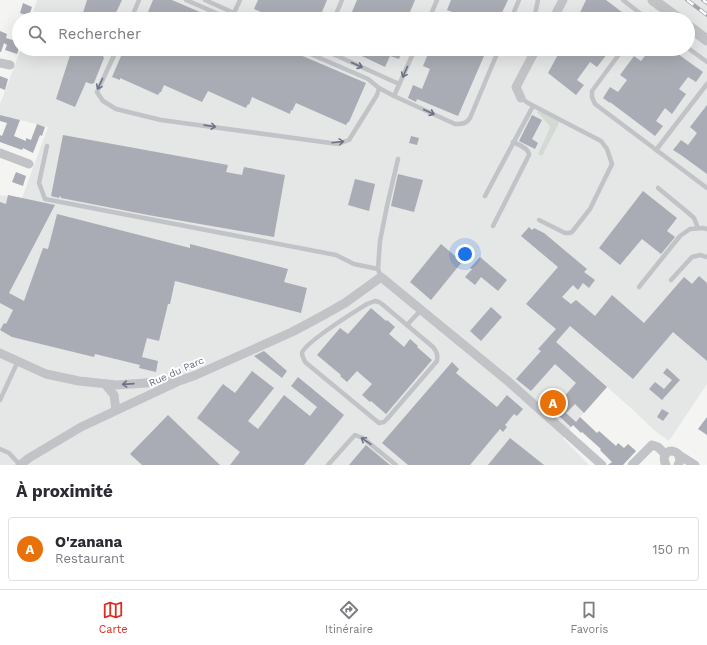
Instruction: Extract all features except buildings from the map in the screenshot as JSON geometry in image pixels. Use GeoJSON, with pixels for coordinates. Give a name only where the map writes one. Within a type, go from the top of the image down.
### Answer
{"type":"FeatureCollection","features":[{"type":"Feature","properties":{"kind":"street"},"geometry":{"type":"LineString","coordinates":[[557,12],[563,0]]}},
{"type":"Feature","properties":{"kind":"street"},"geometry":{"type":"LineString","coordinates":[[653,0],[669,12]]}},
{"type":"Feature","properties":{"kind":"street"},"geometry":{"type":"LineString","coordinates":[[695,31],[707,40]]}},
{"type":"Feature","properties":{"kind":"street"},"geometry":{"type":"LineString","coordinates":[[521,98],[516,87],[532,56]]}},
{"type":"Feature","properties":{"kind":"street"},"geometry":{"type":"LineString","coordinates":[[0,63],[10,65]]}},
{"type":"Feature","properties":{"kind":"street"},"geometry":{"type":"LineString","coordinates":[[0,153],[29,164]]}},
{"type":"Feature","properties":{"kind":"street"},"geometry":{"type":"LineString","coordinates":[[379,274],[509,382],[602,465]]}},
{"type":"Feature","properties":{"kind":"street","name":"Rue du Parc"},"geometry":{"type":"LineString","coordinates":[[20,465],[81,427],[179,381],[196,375],[292,332],[345,303],[379,274]]}},
{"type":"Feature","properties":{"kind":"street"},"geometry":{"type":"LineString","coordinates":[[0,353],[46,374],[78,381],[117,385],[179,381]]}},
{"type":"Feature","properties":{"kind":"street"},"geometry":{"type":"LineString","coordinates":[[105,384],[114,395],[116,410]]}},
{"type":"Feature","properties":{"kind":"street"},"geometry":{"type":"LineString","coordinates":[[632,465],[652,445],[658,447],[666,454]]}},
{"type":"Feature","properties":{"kind":"street"},"geometry":{"type":"LineString","coordinates":[[666,465],[664,457],[668,452],[674,451],[694,465]]}},
{"type":"Feature","properties":{"kind":"street"},"geometry":{"type":"LineString","coordinates":[[678,465],[680,461],[679,455]]}},
{"type":"Feature","properties":{"kind":"lane"},"geometry":{"type":"LineString","coordinates":[[133,12],[139,0]]}},
{"type":"Feature","properties":{"kind":"lane"},"geometry":{"type":"LineString","coordinates":[[186,0],[214,12]]}},
{"type":"Feature","properties":{"kind":"lane"},"geometry":{"type":"LineString","coordinates":[[205,0],[232,12]]}},
{"type":"Feature","properties":{"kind":"lane"},"geometry":{"type":"LineString","coordinates":[[234,12],[240,0]]}},
{"type":"Feature","properties":{"kind":"lane"},"geometry":{"type":"LineString","coordinates":[[337,12],[342,0]]}},
{"type":"Feature","properties":{"kind":"lane"},"geometry":{"type":"LineString","coordinates":[[432,12],[437,0]]}},
{"type":"Feature","properties":{"kind":"lane"},"geometry":{"type":"LineString","coordinates":[[514,12],[519,0]]}},
{"type":"Feature","properties":{"kind":"lane"},"geometry":{"type":"LineString","coordinates":[[535,12],[538,0]]}},
{"type":"Feature","properties":{"kind":"lane"},"geometry":{"type":"LineString","coordinates":[[623,0],[638,12]]}},
{"type":"Feature","properties":{"kind":"lane"},"geometry":{"type":"LineString","coordinates":[[695,53],[707,62]]}},
{"type":"Feature","properties":{"kind":"lane"},"geometry":{"type":"LineString","coordinates":[[114,56],[97,92],[103,101],[116,109],[161,120],[338,144],[349,140],[377,95],[379,88]]}},
{"type":"Feature","properties":{"kind":"lane"},"geometry":{"type":"LineString","coordinates":[[315,56],[368,79],[379,88],[394,96],[455,124],[462,124],[470,118],[496,56]]}},
{"type":"Feature","properties":{"kind":"lane"},"geometry":{"type":"LineString","coordinates":[[337,56],[399,84]]}},
{"type":"Feature","properties":{"kind":"lane"},"geometry":{"type":"LineString","coordinates":[[394,96],[412,56]]}},
{"type":"Feature","properties":{"kind":"lane"},"geometry":{"type":"LineString","coordinates":[[618,56],[592,91],[594,104],[707,188]]}},
{"type":"Feature","properties":{"kind":"lane"},"geometry":{"type":"LineString","coordinates":[[656,150],[707,84]]}},
{"type":"Feature","properties":{"kind":"lane"},"geometry":{"type":"LineString","coordinates":[[521,98],[533,106],[601,141],[607,149],[612,164],[590,209],[572,232],[565,232],[539,220]]}},
{"type":"Feature","properties":{"kind":"lane"},"geometry":{"type":"LineString","coordinates":[[486,196],[533,106]]}},
{"type":"Feature","properties":{"kind":"lane"},"geometry":{"type":"LineString","coordinates":[[493,226],[529,155],[527,150],[513,142]]}},
{"type":"Feature","properties":{"kind":"lane"},"geometry":{"type":"LineString","coordinates":[[47,146],[39,183],[45,199],[336,255],[379,274],[380,241],[398,159]]}},
{"type":"Feature","properties":{"kind":"lane"},"geometry":{"type":"LineString","coordinates":[[658,188],[694,218],[698,228]]}},
{"type":"Feature","properties":{"kind":"lane"},"geometry":{"type":"LineString","coordinates":[[639,287],[680,236],[690,229],[707,229]]}},
{"type":"Feature","properties":{"kind":"lane"},"geometry":{"type":"LineString","coordinates":[[672,280],[692,258],[700,255],[707,257]]}},
{"type":"Feature","properties":{"kind":"lane"},"geometry":{"type":"LineString","coordinates":[[371,302],[379,302],[407,325],[433,348],[437,353],[438,358],[384,422],[379,423],[376,421],[305,362],[302,357],[302,352],[316,338],[371,302]]}},
{"type":"Feature","properties":{"kind":"lane"},"geometry":{"type":"LineString","coordinates":[[407,325],[421,310]]}},
{"type":"Feature","properties":{"kind":"lane"},"geometry":{"type":"LineString","coordinates":[[0,400],[18,361]]}},
{"type":"Feature","properties":{"kind":"lane"},"geometry":{"type":"LineString","coordinates":[[328,465],[355,435],[363,438],[396,465]]}},
{"type":"Feature","properties":{"kind":"lane"},"geometry":{"type":"LineString","coordinates":[[0,449],[9,453],[20,465]]}},
{"type":"Feature","properties":{"kind":"shaded area"},"geometry":{"type":"Polygon","coordinates":[[[37,0],[707,0],[707,384],[669,441],[655,431],[607,387],[563,438],[589,465],[0,465],[0,195],[22,198],[48,127],[0,115],[0,104],[18,56],[695,56],[695,12],[33,12],[37,0]]]}},
{"type":"Feature","properties":{"kind":"shaded area"},"geometry":{"type":"Polygon","coordinates":[[[539,111],[558,120],[559,123],[542,156],[538,154],[550,128],[537,112],[539,111]]]}},
{"type":"Feature","properties":{"kind":"railway"},"geometry":{"type":"LineString","coordinates":[[687,0],[707,15]]}},
{"type":"Feature","properties":{"kind":"railway"},"geometry":{"type":"LineString","coordinates":[[703,0],[707,3]]}},
{"type":"Feature","properties":{"kind":"place","name":"O'zanana"},"geometry":{"type":"Point","coordinates":[553,403]}}]}
